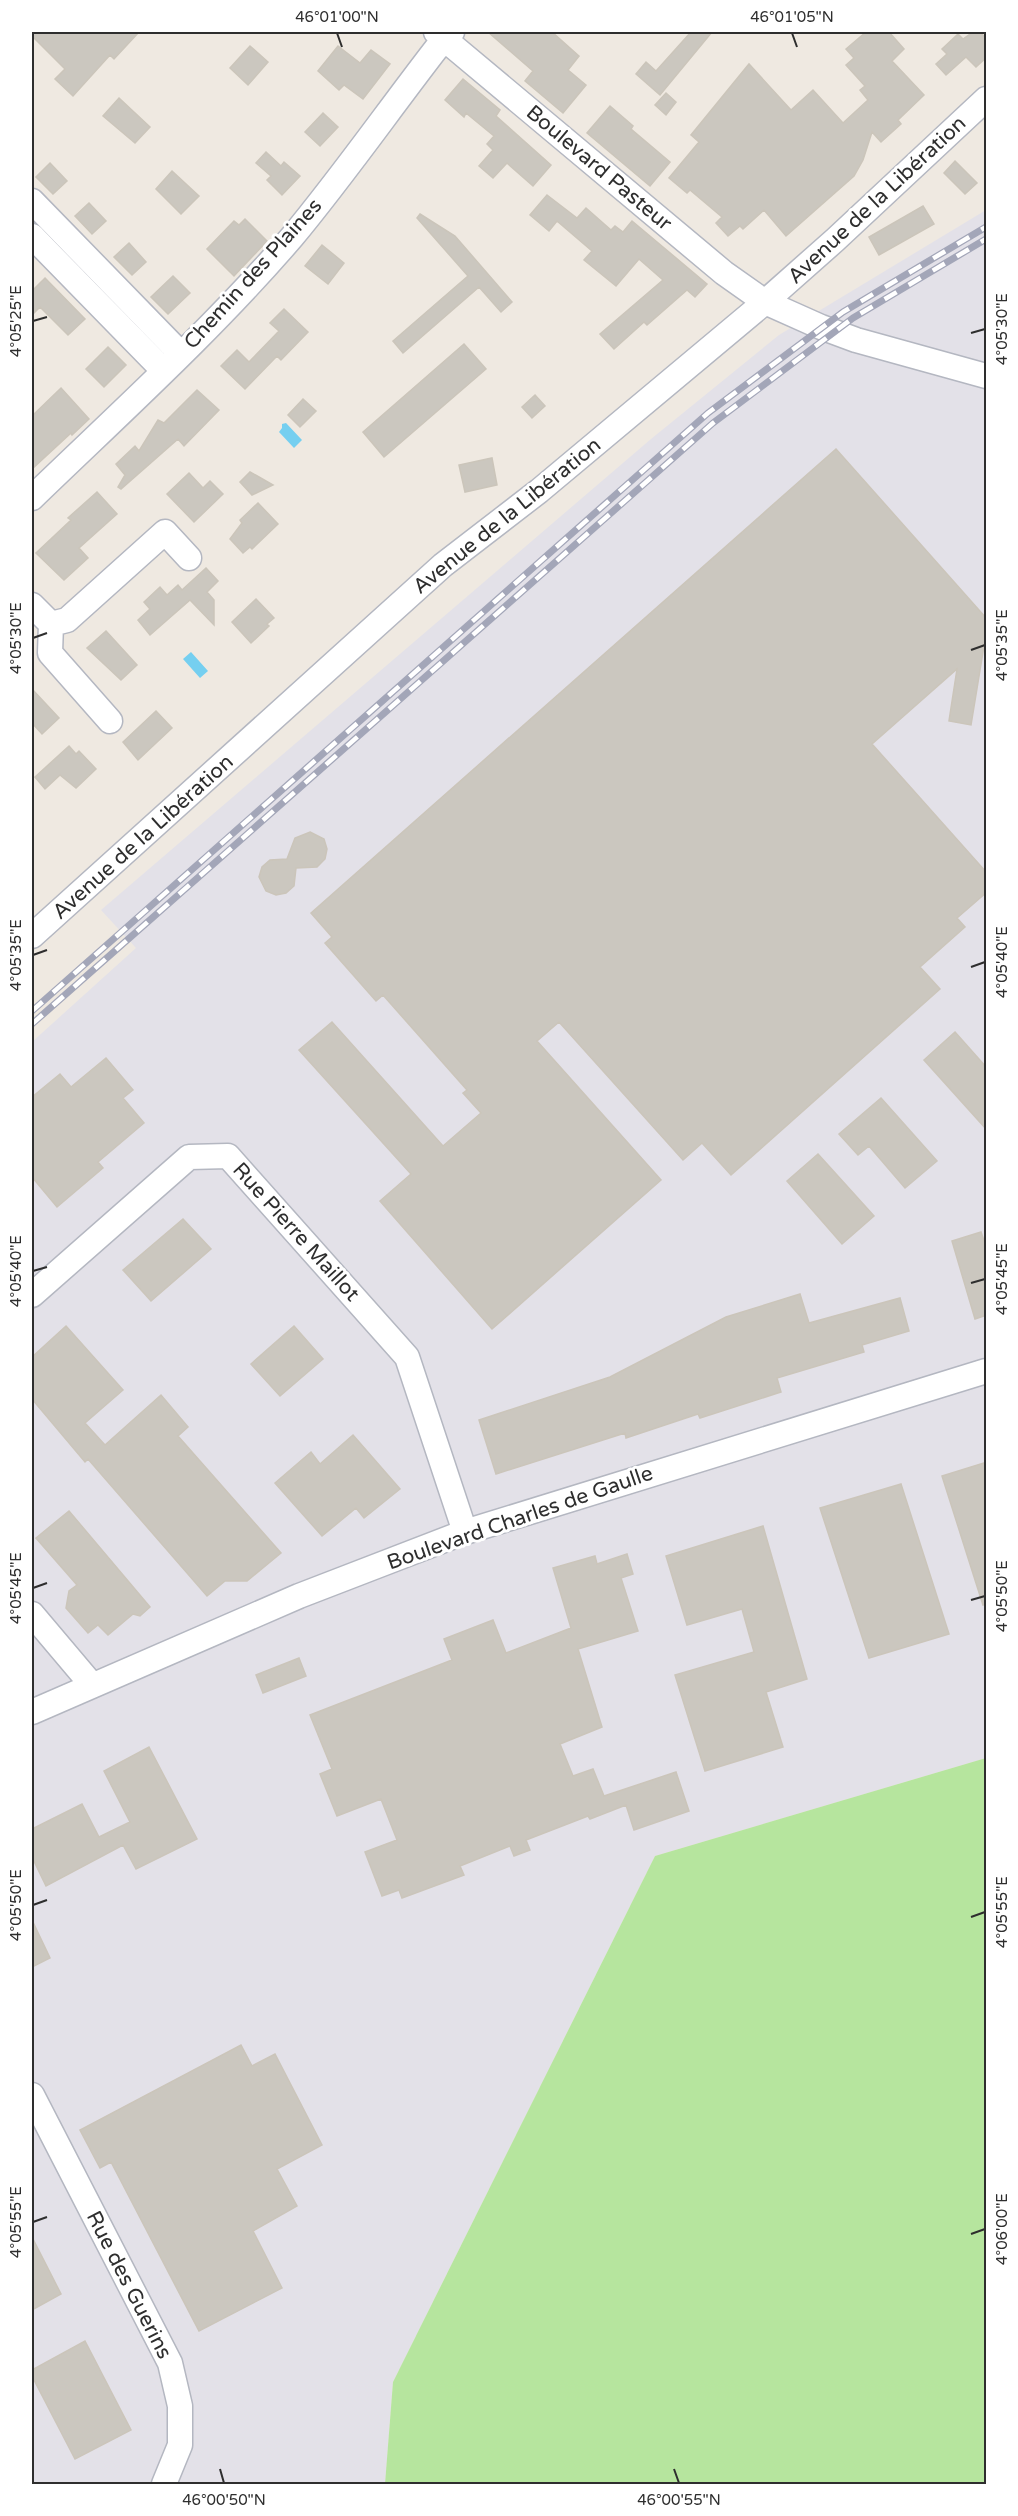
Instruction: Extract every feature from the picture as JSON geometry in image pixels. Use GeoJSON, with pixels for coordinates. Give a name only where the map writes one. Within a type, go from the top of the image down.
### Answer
{"type":"FeatureCollection","features":[{"type":"Feature","properties":{"kind":"street","name":"Boulevard Pasteur"},"geometry":{"type":"LineString","coordinates":[[444,34],[724,273],[765,302],[856,340],[987,376]]}},
{"type":"Feature","properties":{"kind":"street","name":"Chemin des Plaines"},"geometry":{"type":"LineString","coordinates":[[32,498],[182,354],[292,236],[444,34]]}},
{"type":"Feature","properties":{"kind":"street","name":"Avenue de la Libération"},"geometry":{"type":"LineString","coordinates":[[32,936],[443,565],[539,491],[765,302],[987,99]]}},
{"type":"Feature","properties":{"kind":"street"},"geometry":{"type":"LineString","coordinates":[[32,201],[182,354]]}},
{"type":"Feature","properties":{"kind":"street"},"geometry":{"type":"LineString","coordinates":[[32,236],[164,371]]}},
{"type":"Feature","properties":{"kind":"street"},"geometry":{"type":"LineString","coordinates":[[51,624],[67,620],[165,532],[189,558]]}},
{"type":"Feature","properties":{"kind":"street"},"geometry":{"type":"LineString","coordinates":[[32,605],[51,624],[50,653],[110,721]]}},
{"type":"Feature","properties":{"kind":"street","name":"Rue Pierre Maillot"},"geometry":{"type":"LineString","coordinates":[[32,1295],[189,1157],[228,1156],[407,1357],[465,1532]]}},
{"type":"Feature","properties":{"kind":"street","name":"Boulevard Charles de Gaulle"},"geometry":{"type":"LineString","coordinates":[[32,1712],[299,1596],[465,1532],[987,1371]]}},
{"type":"Feature","properties":{"kind":"street"},"geometry":{"type":"LineString","coordinates":[[32,1614],[92,1685]]}},
{"type":"Feature","properties":{"kind":"street","name":"Rue des Guerins"},"geometry":{"type":"LineString","coordinates":[[32,2095],[170,2362],[180,2406],[180,2445],[164,2484]]}},
{"type":"Feature","properties":{"kind":"shaded area"},"geometry":{"type":"Polygon","coordinates":[[[986,210],[986,1758],[655,1856],[393,2382],[385,2484],[32,2484],[32,1042],[136,948],[101,910],[651,439],[779,335],[986,210]]]}},
{"type":"Feature","properties":{"kind":"green space"},"geometry":{"type":"Polygon","coordinates":[[[986,1758],[986,2484],[385,2484],[393,2382],[655,1856],[986,1758]]]}},
{"type":"Feature","properties":{"kind":"water"},"geometry":{"type":"Polygon","coordinates":[[[286,423],[302,440],[294,448],[279,432],[282,424],[286,423]]]}},
{"type":"Feature","properties":{"kind":"water"},"geometry":{"type":"Polygon","coordinates":[[[191,652],[208,671],[200,678],[183,659],[191,652]]]}},
{"type":"Feature","properties":{"kind":"building"},"geometry":{"type":"Polygon","coordinates":[[[32,32],[139,32],[114,59],[110,55],[73,96],[55,79],[65,69],[32,36],[32,32]]]}},
{"type":"Feature","properties":{"kind":"building"},"geometry":{"type":"Polygon","coordinates":[[[488,32],[552,32],[579,56],[568,70],[586,85],[563,113],[525,81],[533,71],[488,32]]]}},
{"type":"Feature","properties":{"kind":"building"},"geometry":{"type":"Polygon","coordinates":[[[691,32],[712,32],[660,95],[636,74],[646,62],[656,71],[691,32]]]}},
{"type":"Feature","properties":{"kind":"building"},"geometry":{"type":"Polygon","coordinates":[[[866,32],[889,32],[904,49],[892,61],[924,95],[898,120],[901,124],[881,142],[872,132],[863,160],[854,176],[786,236],[764,210],[743,229],[740,226],[728,236],[716,223],[722,217],[690,190],[687,193],[669,178],[699,142],[691,135],[749,64],[791,110],[813,90],[843,123],[868,100],[860,90],[865,86],[846,65],[854,58],[846,49],[866,32]]]}},
{"type":"Feature","properties":{"kind":"building"},"geometry":{"type":"Polygon","coordinates":[[[973,32],[980,32],[987,39],[987,57],[976,67],[966,57],[946,75],[936,64],[947,54],[942,49],[958,34],[963,39],[973,32]]]}},
{"type":"Feature","properties":{"kind":"building"},"geometry":{"type":"Polygon","coordinates":[[[250,46],[268,62],[248,85],[230,68],[250,46]]]}},
{"type":"Feature","properties":{"kind":"building"},"geometry":{"type":"Polygon","coordinates":[[[338,46],[360,63],[371,50],[390,64],[363,99],[344,85],[339,90],[318,71],[338,46]]]}},
{"type":"Feature","properties":{"kind":"building"},"geometry":{"type":"Polygon","coordinates":[[[463,79],[500,110],[496,116],[551,165],[533,186],[507,163],[493,178],[479,166],[493,150],[487,144],[494,136],[466,113],[464,117],[445,100],[463,79]]]}},
{"type":"Feature","properties":{"kind":"building"},"geometry":{"type":"Polygon","coordinates":[[[666,93],[676,102],[666,115],[655,105],[666,93]]]}},
{"type":"Feature","properties":{"kind":"building"},"geometry":{"type":"Polygon","coordinates":[[[119,98],[150,127],[135,143],[103,116],[119,98]]]}},
{"type":"Feature","properties":{"kind":"building"},"geometry":{"type":"Polygon","coordinates":[[[610,106],[633,126],[631,129],[670,162],[650,186],[587,133],[610,106]]]}},
{"type":"Feature","properties":{"kind":"building"},"geometry":{"type":"Polygon","coordinates":[[[323,113],[338,127],[320,146],[305,132],[323,113]]]}},
{"type":"Feature","properties":{"kind":"building"},"geometry":{"type":"Polygon","coordinates":[[[266,152],[281,166],[284,162],[300,176],[282,195],[267,180],[271,176],[256,163],[266,152]]]}},
{"type":"Feature","properties":{"kind":"building"},"geometry":{"type":"Polygon","coordinates":[[[955,161],[977,183],[965,194],[944,173],[955,161]]]}},
{"type":"Feature","properties":{"kind":"building"},"geometry":{"type":"Polygon","coordinates":[[[50,163],[67,181],[53,194],[36,177],[50,163]]]}},
{"type":"Feature","properties":{"kind":"building"},"geometry":{"type":"Polygon","coordinates":[[[172,171],[199,196],[181,214],[156,189],[172,171]]]}},
{"type":"Feature","properties":{"kind":"building"},"geometry":{"type":"Polygon","coordinates":[[[547,195],[577,218],[586,208],[611,230],[615,226],[623,232],[632,221],[707,284],[695,297],[687,290],[647,325],[644,322],[614,349],[600,334],[663,280],[639,259],[616,286],[584,260],[592,251],[557,221],[549,231],[530,215],[547,195]]]}},
{"type":"Feature","properties":{"kind":"building"},"geometry":{"type":"Polygon","coordinates":[[[89,203],[106,221],[92,234],[75,216],[89,203]]]}},
{"type":"Feature","properties":{"kind":"building"},"geometry":{"type":"Polygon","coordinates":[[[923,206],[934,224],[879,255],[869,237],[923,206]]]}},
{"type":"Feature","properties":{"kind":"building"},"geometry":{"type":"Polygon","coordinates":[[[420,214],[455,236],[512,302],[501,312],[479,287],[403,353],[393,341],[468,276],[417,218],[420,214]]]}},
{"type":"Feature","properties":{"kind":"building"},"geometry":{"type":"Polygon","coordinates":[[[245,219],[267,241],[234,276],[207,249],[234,221],[239,225],[245,219]]]}},
{"type":"Feature","properties":{"kind":"building"},"geometry":{"type":"Polygon","coordinates":[[[129,243],[146,262],[132,275],[114,257],[129,243]]]}},
{"type":"Feature","properties":{"kind":"building"},"geometry":{"type":"Polygon","coordinates":[[[322,245],[344,263],[328,284],[305,266],[322,245]]]}},
{"type":"Feature","properties":{"kind":"building"},"geometry":{"type":"Polygon","coordinates":[[[173,276],[190,293],[168,314],[151,297],[173,276]]]}},
{"type":"Feature","properties":{"kind":"building"},"geometry":{"type":"Polygon","coordinates":[[[45,278],[85,319],[68,335],[40,307],[32,315],[32,291],[45,278]]]}},
{"type":"Feature","properties":{"kind":"building"},"geometry":{"type":"Polygon","coordinates":[[[284,309],[308,332],[281,360],[277,356],[245,389],[221,366],[237,350],[249,362],[279,331],[270,323],[284,309]]]}},
{"type":"Feature","properties":{"kind":"building"},"geometry":{"type":"Polygon","coordinates":[[[464,344],[486,369],[384,457],[363,432],[464,344]]]}},
{"type":"Feature","properties":{"kind":"building"},"geometry":{"type":"Polygon","coordinates":[[[108,347],[126,365],[104,387],[86,369],[108,347]]]}},
{"type":"Feature","properties":{"kind":"building"},"geometry":{"type":"Polygon","coordinates":[[[61,388],[89,419],[32,469],[32,416],[61,388]]]}},
{"type":"Feature","properties":{"kind":"building"},"geometry":{"type":"Polygon","coordinates":[[[197,390],[219,410],[184,446],[178,439],[121,489],[118,487],[125,475],[116,464],[135,446],[139,451],[158,420],[164,423],[197,390]]]}},
{"type":"Feature","properties":{"kind":"building"},"geometry":{"type":"Polygon","coordinates":[[[535,395],[545,406],[532,418],[522,407],[535,395]]]}},
{"type":"Feature","properties":{"kind":"building"},"geometry":{"type":"Polygon","coordinates":[[[303,399],[316,411],[300,427],[288,415],[303,399]]]}},
{"type":"Feature","properties":{"kind":"building"},"geometry":{"type":"Polygon","coordinates":[[[836,449],[987,619],[987,644],[984,646],[971,725],[949,721],[957,669],[872,744],[987,873],[987,892],[957,918],[965,927],[920,967],[940,989],[731,1175],[702,1143],[683,1160],[559,1022],[537,1041],[661,1180],[492,1329],[380,1201],[411,1174],[299,1050],[332,1022],[443,1146],[481,1113],[463,1093],[467,1090],[383,995],[376,1001],[325,943],[332,937],[311,913],[836,449]]]}},
{"type":"Feature","properties":{"kind":"building"},"geometry":{"type":"Polygon","coordinates":[[[492,458],[497,485],[465,492],[459,465],[492,458]]]}},
{"type":"Feature","properties":{"kind":"building"},"geometry":{"type":"Polygon","coordinates":[[[250,472],[273,485],[252,495],[240,482],[250,472]]]}},
{"type":"Feature","properties":{"kind":"building"},"geometry":{"type":"Polygon","coordinates":[[[189,473],[203,488],[210,481],[223,494],[194,522],[167,494],[189,473]]]}},
{"type":"Feature","properties":{"kind":"building"},"geometry":{"type":"Polygon","coordinates":[[[97,492],[117,514],[79,548],[88,558],[64,580],[36,553],[71,520],[68,518],[97,492]]]}},
{"type":"Feature","properties":{"kind":"building"},"geometry":{"type":"Polygon","coordinates":[[[258,503],[278,524],[252,549],[250,547],[243,553],[230,539],[242,523],[240,520],[258,503]]]}},
{"type":"Feature","properties":{"kind":"building"},"geometry":{"type":"Polygon","coordinates":[[[206,568],[218,581],[207,592],[214,600],[214,625],[190,600],[150,635],[138,620],[150,609],[144,602],[160,587],[167,595],[178,585],[182,590],[206,568]]]}},
{"type":"Feature","properties":{"kind":"building"},"geometry":{"type":"Polygon","coordinates":[[[256,599],[274,618],[251,643],[232,622],[256,599]]]}},
{"type":"Feature","properties":{"kind":"building"},"geometry":{"type":"Polygon","coordinates":[[[106,631],[137,665],[121,680],[87,648],[106,631]]]}},
{"type":"Feature","properties":{"kind":"building"},"geometry":{"type":"Polygon","coordinates":[[[32,689],[59,718],[42,734],[32,723],[32,689]]]}},
{"type":"Feature","properties":{"kind":"building"},"geometry":{"type":"Polygon","coordinates":[[[156,711],[172,728],[138,760],[123,742],[156,711]]]}},
{"type":"Feature","properties":{"kind":"building"},"geometry":{"type":"Polygon","coordinates":[[[69,746],[76,754],[79,751],[96,769],[76,788],[60,775],[45,789],[35,777],[69,746]]]}},
{"type":"Feature","properties":{"kind":"building"},"geometry":{"type":"Polygon","coordinates":[[[310,832],[324,839],[327,849],[325,859],[317,867],[296,868],[294,886],[286,893],[276,895],[266,891],[259,877],[262,867],[270,860],[287,859],[295,838],[310,832]]]}},
{"type":"Feature","properties":{"kind":"building"},"geometry":{"type":"Polygon","coordinates":[[[955,1032],[987,1068],[987,1130],[924,1060],[955,1032]]]}},
{"type":"Feature","properties":{"kind":"building"},"geometry":{"type":"Polygon","coordinates":[[[106,1058],[133,1090],[123,1098],[144,1123],[98,1162],[103,1168],[57,1207],[32,1177],[32,1097],[60,1074],[71,1087],[106,1058]]]}},
{"type":"Feature","properties":{"kind":"building"},"geometry":{"type":"Polygon","coordinates":[[[881,1098],[937,1161],[905,1188],[869,1146],[858,1155],[839,1134],[881,1098]]]}},
{"type":"Feature","properties":{"kind":"building"},"geometry":{"type":"Polygon","coordinates":[[[818,1154],[874,1216],[842,1244],[787,1181],[818,1154]]]}},
{"type":"Feature","properties":{"kind":"building"},"geometry":{"type":"Polygon","coordinates":[[[183,1219],[211,1249],[151,1301],[123,1270],[183,1219]]]}},
{"type":"Feature","properties":{"kind":"building"},"geometry":{"type":"Polygon","coordinates":[[[981,1232],[987,1249],[987,1315],[975,1319],[952,1241],[981,1232]]]}},
{"type":"Feature","properties":{"kind":"building"},"geometry":{"type":"Polygon","coordinates":[[[800,1294],[809,1323],[900,1298],[909,1331],[862,1345],[864,1352],[777,1378],[781,1392],[700,1418],[698,1414],[626,1438],[625,1433],[496,1474],[479,1420],[610,1377],[726,1317],[800,1294]]]}},
{"type":"Feature","properties":{"kind":"building"},"geometry":{"type":"Polygon","coordinates":[[[66,1326],[123,1390],[85,1423],[105,1445],[161,1395],[188,1427],[178,1436],[281,1553],[247,1581],[225,1581],[207,1596],[88,1459],[85,1462],[32,1399],[32,1357],[66,1326]]]}},
{"type":"Feature","properties":{"kind":"building"},"geometry":{"type":"Polygon","coordinates":[[[294,1326],[323,1359],[280,1396],[251,1364],[294,1326]]]}},
{"type":"Feature","properties":{"kind":"building"},"geometry":{"type":"Polygon","coordinates":[[[353,1435],[400,1489],[364,1518],[356,1508],[322,1536],[275,1483],[311,1452],[320,1464],[353,1435]]]}},
{"type":"Feature","properties":{"kind":"building"},"geometry":{"type":"Polygon","coordinates":[[[987,1462],[987,1604],[983,1605],[942,1476],[987,1462]]]}},
{"type":"Feature","properties":{"kind":"building"},"geometry":{"type":"Polygon","coordinates":[[[901,1484],[949,1634],[869,1658],[820,1508],[901,1484]]]}},
{"type":"Feature","properties":{"kind":"building"},"geometry":{"type":"Polygon","coordinates":[[[69,1511],[150,1607],[140,1616],[133,1614],[108,1635],[98,1625],[88,1633],[66,1608],[69,1591],[77,1585],[36,1538],[69,1511]]]}},
{"type":"Feature","properties":{"kind":"building"},"geometry":{"type":"Polygon","coordinates":[[[763,1526],[807,1679],[766,1692],[783,1747],[705,1771],[675,1675],[754,1652],[742,1609],[687,1625],[666,1556],[763,1526]]]}},
{"type":"Feature","properties":{"kind":"building"},"geometry":{"type":"Polygon","coordinates":[[[627,1554],[633,1574],[621,1578],[638,1631],[578,1649],[602,1727],[560,1744],[573,1776],[593,1769],[604,1796],[676,1772],[689,1811],[634,1830],[626,1805],[590,1819],[588,1816],[526,1840],[530,1850],[514,1856],[510,1846],[460,1866],[464,1875],[402,1898],[399,1890],[382,1896],[365,1852],[397,1840],[381,1799],[337,1816],[320,1774],[332,1769],[310,1715],[452,1660],[444,1639],[493,1620],[506,1653],[571,1628],[553,1568],[595,1556],[597,1564],[627,1554]]]}},
{"type":"Feature","properties":{"kind":"building"},"geometry":{"type":"Polygon","coordinates":[[[299,1658],[306,1676],[263,1693],[256,1675],[299,1658]]]}},
{"type":"Feature","properties":{"kind":"building"},"geometry":{"type":"Polygon","coordinates":[[[149,1747],[197,1839],[136,1869],[123,1845],[46,1886],[32,1857],[32,1829],[82,1804],[99,1837],[130,1822],[104,1771],[149,1747]]]}},
{"type":"Feature","properties":{"kind":"building"},"geometry":{"type":"Polygon","coordinates":[[[32,1920],[50,1958],[32,1967],[32,1920]]]}},
{"type":"Feature","properties":{"kind":"building"},"geometry":{"type":"Polygon","coordinates":[[[241,2045],[252,2066],[275,2054],[322,2145],[277,2169],[297,2206],[253,2231],[282,2288],[199,2331],[111,2162],[100,2168],[80,2130],[241,2045]]]}},
{"type":"Feature","properties":{"kind":"building"},"geometry":{"type":"Polygon","coordinates":[[[32,2237],[61,2294],[32,2310],[32,2237]]]}},
{"type":"Feature","properties":{"kind":"building"},"geometry":{"type":"Polygon","coordinates":[[[85,2341],[131,2430],[75,2459],[32,2376],[32,2370],[85,2341]]]}},
{"type":"Feature","properties":{"kind":"railway"},"geometry":{"type":"LineString","coordinates":[[32,1011],[708,413],[843,312],[986,227]]}},
{"type":"Feature","properties":{"kind":"railway"},"geometry":{"type":"LineString","coordinates":[[32,1024],[713,423],[853,318],[986,239]]}}]}
